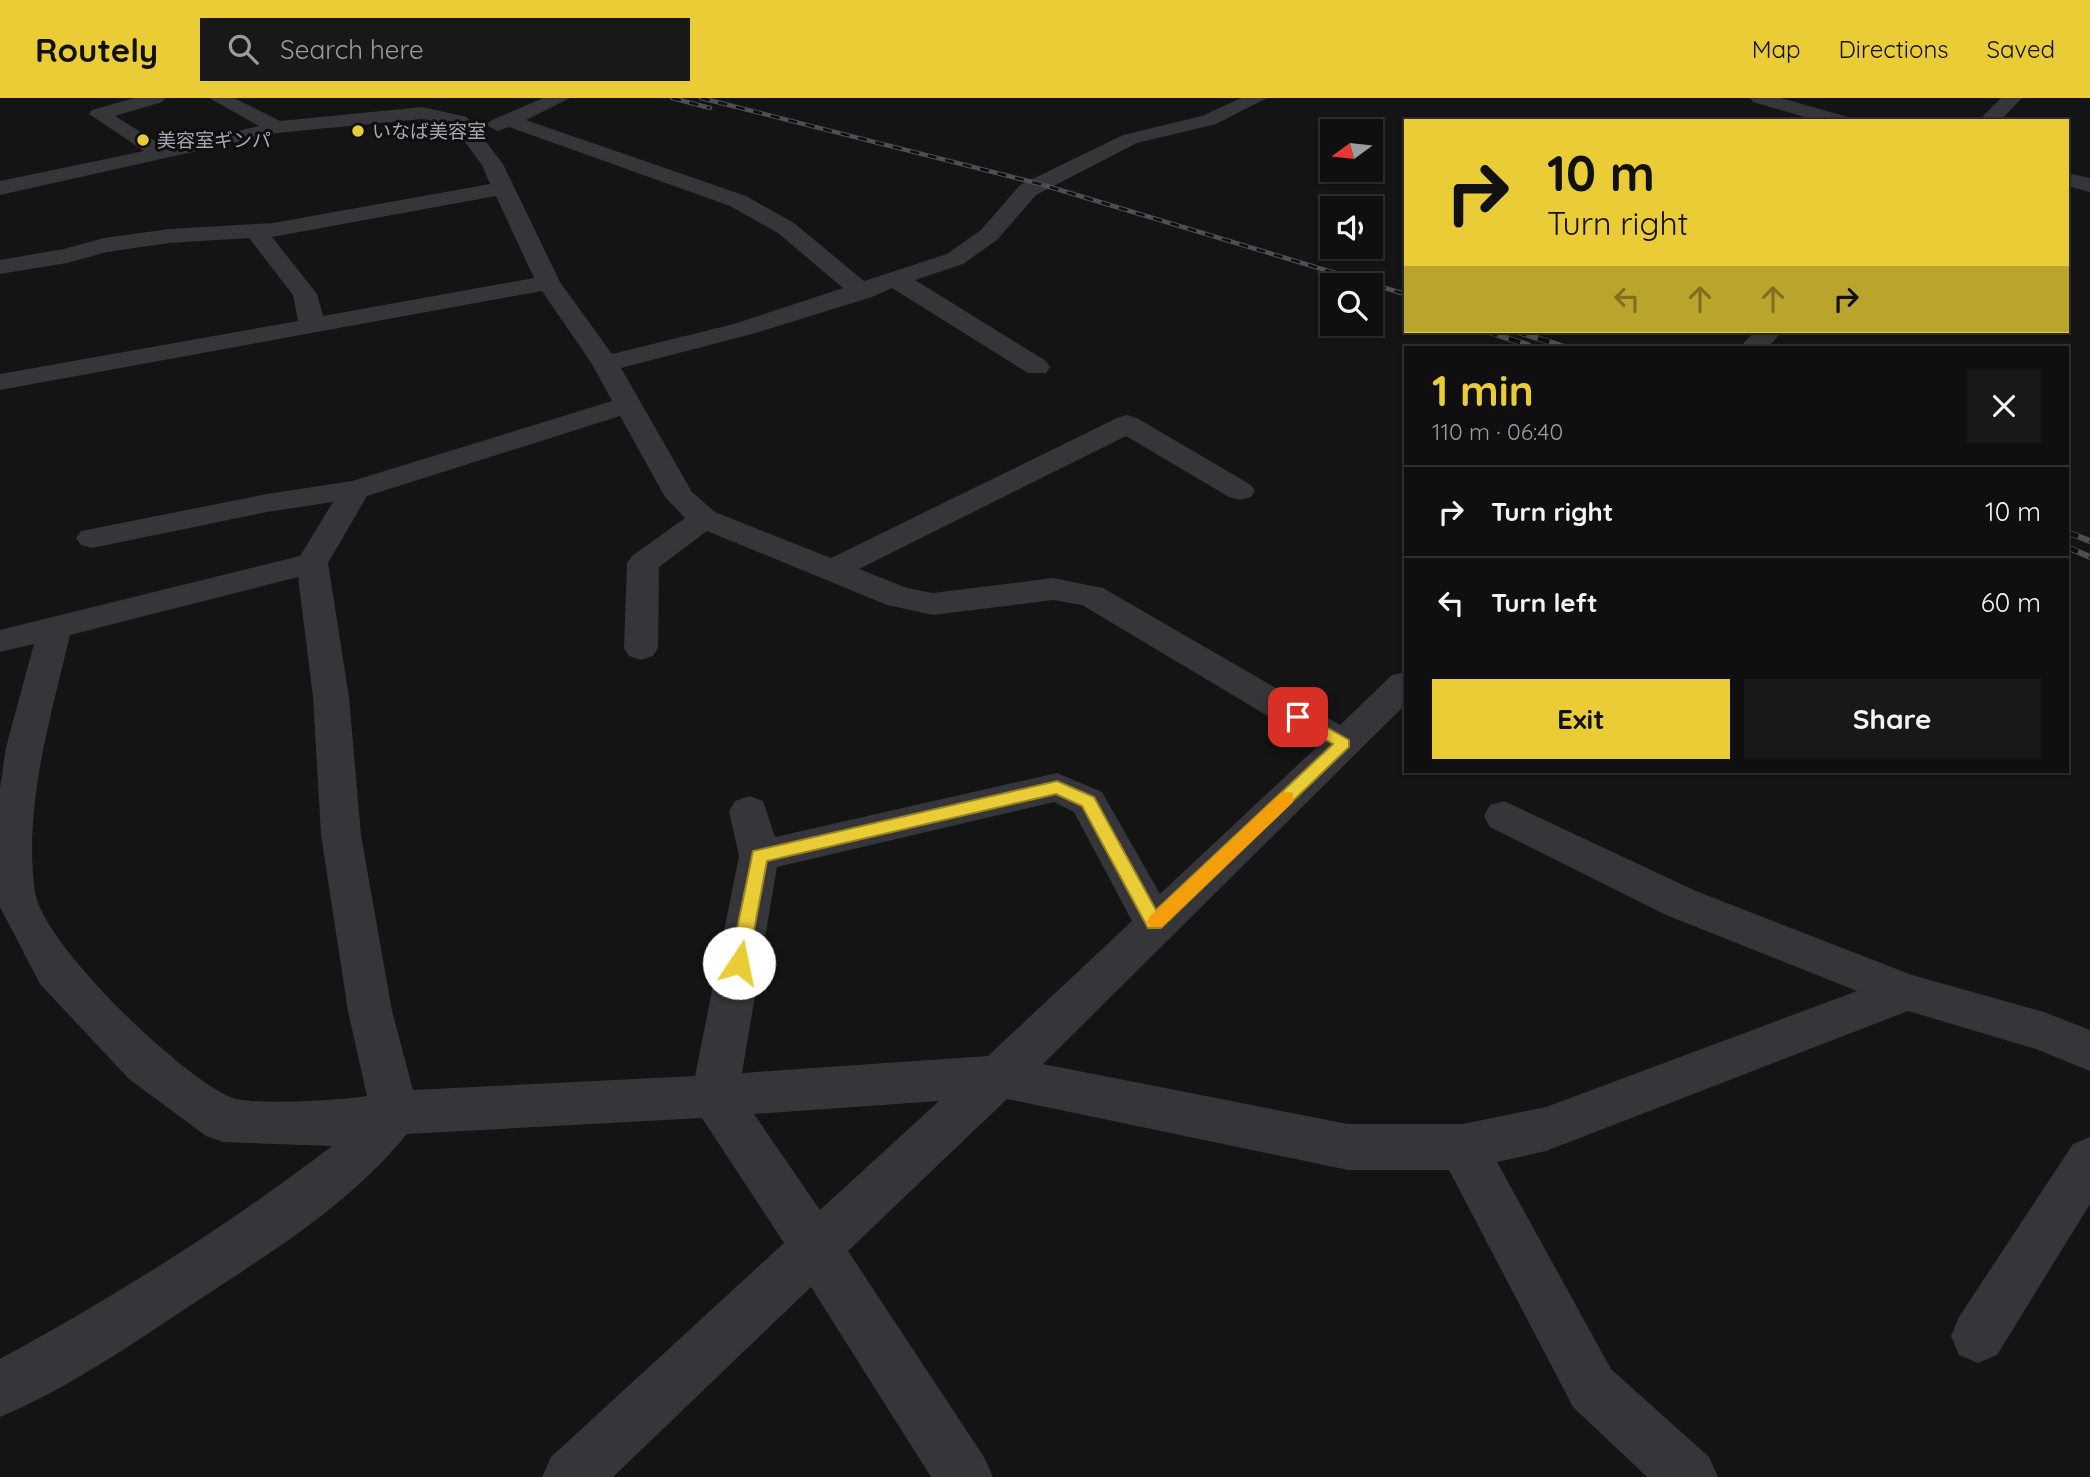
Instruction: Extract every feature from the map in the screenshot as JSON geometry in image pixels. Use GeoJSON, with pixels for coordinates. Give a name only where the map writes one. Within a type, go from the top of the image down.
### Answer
{"type":"FeatureCollection","features":[{"type":"Feature","properties":{"kind":"street"},"geometry":{"type":"LineString","coordinates":[[155,98],[99,114],[162,154]]}},
{"type":"Feature","properties":{"kind":"street"},"geometry":{"type":"LineString","coordinates":[[364,118],[412,98]]}},
{"type":"Feature","properties":{"kind":"street"},"geometry":{"type":"LineString","coordinates":[[470,136],[560,98]]}},
{"type":"Feature","properties":{"kind":"street"},"geometry":{"type":"LineString","coordinates":[[604,364],[743,329],[863,292],[955,259],[989,235],[1028,190],[1130,139],[1209,120],[1257,98]]}},
{"type":"Feature","properties":{"kind":"street"},"geometry":{"type":"LineString","coordinates":[[1760,98],[1834,119]]}},
{"type":"Feature","properties":{"kind":"street"},"geometry":{"type":"LineString","coordinates":[[1991,119],[2012,98]]}},
{"type":"Feature","properties":{"kind":"street"},"geometry":{"type":"LineString","coordinates":[[230,100],[276,127]]}},
{"type":"Feature","properties":{"kind":"street"},"geometry":{"type":"LineString","coordinates":[[0,188],[276,127],[422,113],[460,121],[492,164],[548,283],[604,364],[680,497],[704,519],[899,597],[933,604],[1053,589],[1091,596],[1344,744]]}},
{"type":"Feature","properties":{"kind":"street"},"geometry":{"type":"LineString","coordinates":[[508,120],[738,201],[786,228],[863,292]]}},
{"type":"Feature","properties":{"kind":"street"},"geometry":{"type":"LineString","coordinates":[[2069,180],[2090,185]]}},
{"type":"Feature","properties":{"kind":"street"},"geometry":{"type":"LineString","coordinates":[[0,267],[67,256],[117,243],[169,236],[255,231],[504,188]]}},
{"type":"Feature","properties":{"kind":"street"},"geometry":{"type":"LineString","coordinates":[[255,231],[305,294],[312,326]]}},
{"type":"Feature","properties":{"kind":"street"},"geometry":{"type":"LineString","coordinates":[[897,280],[1037,367]]}},
{"type":"Feature","properties":{"kind":"street"},"geometry":{"type":"LineString","coordinates":[[0,382],[146,359],[548,283]]}},
{"type":"Feature","properties":{"kind":"street"},"geometry":{"type":"LineString","coordinates":[[1754,346],[1768,333]]}},
{"type":"Feature","properties":{"kind":"street"},"geometry":{"type":"LineString","coordinates":[[92,538],[267,503],[356,490],[628,405]]}},
{"type":"Feature","properties":{"kind":"street"},"geometry":{"type":"LineString","coordinates":[[832,570],[1127,424],[1240,491]]}},
{"type":"Feature","properties":{"kind":"street"},"geometry":{"type":"LineString","coordinates":[[356,490],[312,563],[331,697],[341,835],[370,1011],[395,1113]]}},
{"type":"Feature","properties":{"kind":"street"},"geometry":{"type":"LineString","coordinates":[[642,648],[643,563],[704,519]]}},
{"type":"Feature","properties":{"kind":"street"},"geometry":{"type":"LineString","coordinates":[[0,640],[312,563]]}},
{"type":"Feature","properties":{"kind":"street"},"geometry":{"type":"LineString","coordinates":[[55,627],[25,747],[12,841],[15,896],[55,971],[145,1064],[223,1120],[332,1124],[395,1113],[714,1096],[999,1076],[1348,1147],[1463,1147],[1546,1129],[1907,992]]}},
{"type":"Feature","properties":{"kind":"street"},"geometry":{"type":"LineString","coordinates":[[571,1477],[999,1076],[1154,923],[1404,685]]}},
{"type":"Feature","properties":{"kind":"street"},"geometry":{"type":"LineString","coordinates":[[759,856],[1057,787],[1088,802],[1154,923]]}},
{"type":"Feature","properties":{"kind":"street"},"geometry":{"type":"LineString","coordinates":[[749,810],[759,856],[714,1096],[817,1249],[964,1477]]}},
{"type":"Feature","properties":{"kind":"street"},"geometry":{"type":"LineString","coordinates":[[1504,816],[1681,903],[1907,992],[2044,1032],[2090,1051]]}},
{"type":"Feature","properties":{"kind":"street"},"geometry":{"type":"LineString","coordinates":[[0,1389],[101,1334],[278,1218],[360,1153],[395,1113]]}},
{"type":"Feature","properties":{"kind":"street"},"geometry":{"type":"LineString","coordinates":[[1463,1147],[1592,1388],[1689,1477]]}},
{"type":"Feature","properties":{"kind":"street"},"geometry":{"type":"LineString","coordinates":[[1979,1336],[2090,1160]]}},
{"type":"Feature","properties":{"kind":"railway"},"geometry":{"type":"LineString","coordinates":[[672,98],[710,108]]}},
{"type":"Feature","properties":{"kind":"railway"},"geometry":{"type":"LineString","coordinates":[[701,98],[1040,184],[1404,294]]}},
{"type":"Feature","properties":{"kind":"railway"},"geometry":{"type":"LineString","coordinates":[[1492,333],[1528,345]]}},
{"type":"Feature","properties":{"kind":"railway"},"geometry":{"type":"LineString","coordinates":[[1521,333],[1562,346]]}},
{"type":"Feature","properties":{"kind":"railway"},"geometry":{"type":"LineString","coordinates":[[2069,533],[2090,541]]}},
{"type":"Feature","properties":{"kind":"railway"},"geometry":{"type":"LineString","coordinates":[[2069,548],[2090,557]]}},
{"type":"Feature","properties":{"kind":"slow traffic"},"geometry":{"type":"LineString","coordinates":[[1156,922],[1287,798]]}},
{"type":"Feature","properties":{"kind":"place","name":"いなば美容室"},"geometry":{"type":"Point","coordinates":[358,131]}},
{"type":"Feature","properties":{"kind":"place","name":"美容室ギンパ"},"geometry":{"type":"Point","coordinates":[143,140]}},
{"type":"Feature","properties":{"kind":"route"},"geometry":{"type":"LineString","coordinates":[[739,963],[759,856],[1057,787],[1088,802],[1154,923],[1344,744],[1298,717]]}}]}
